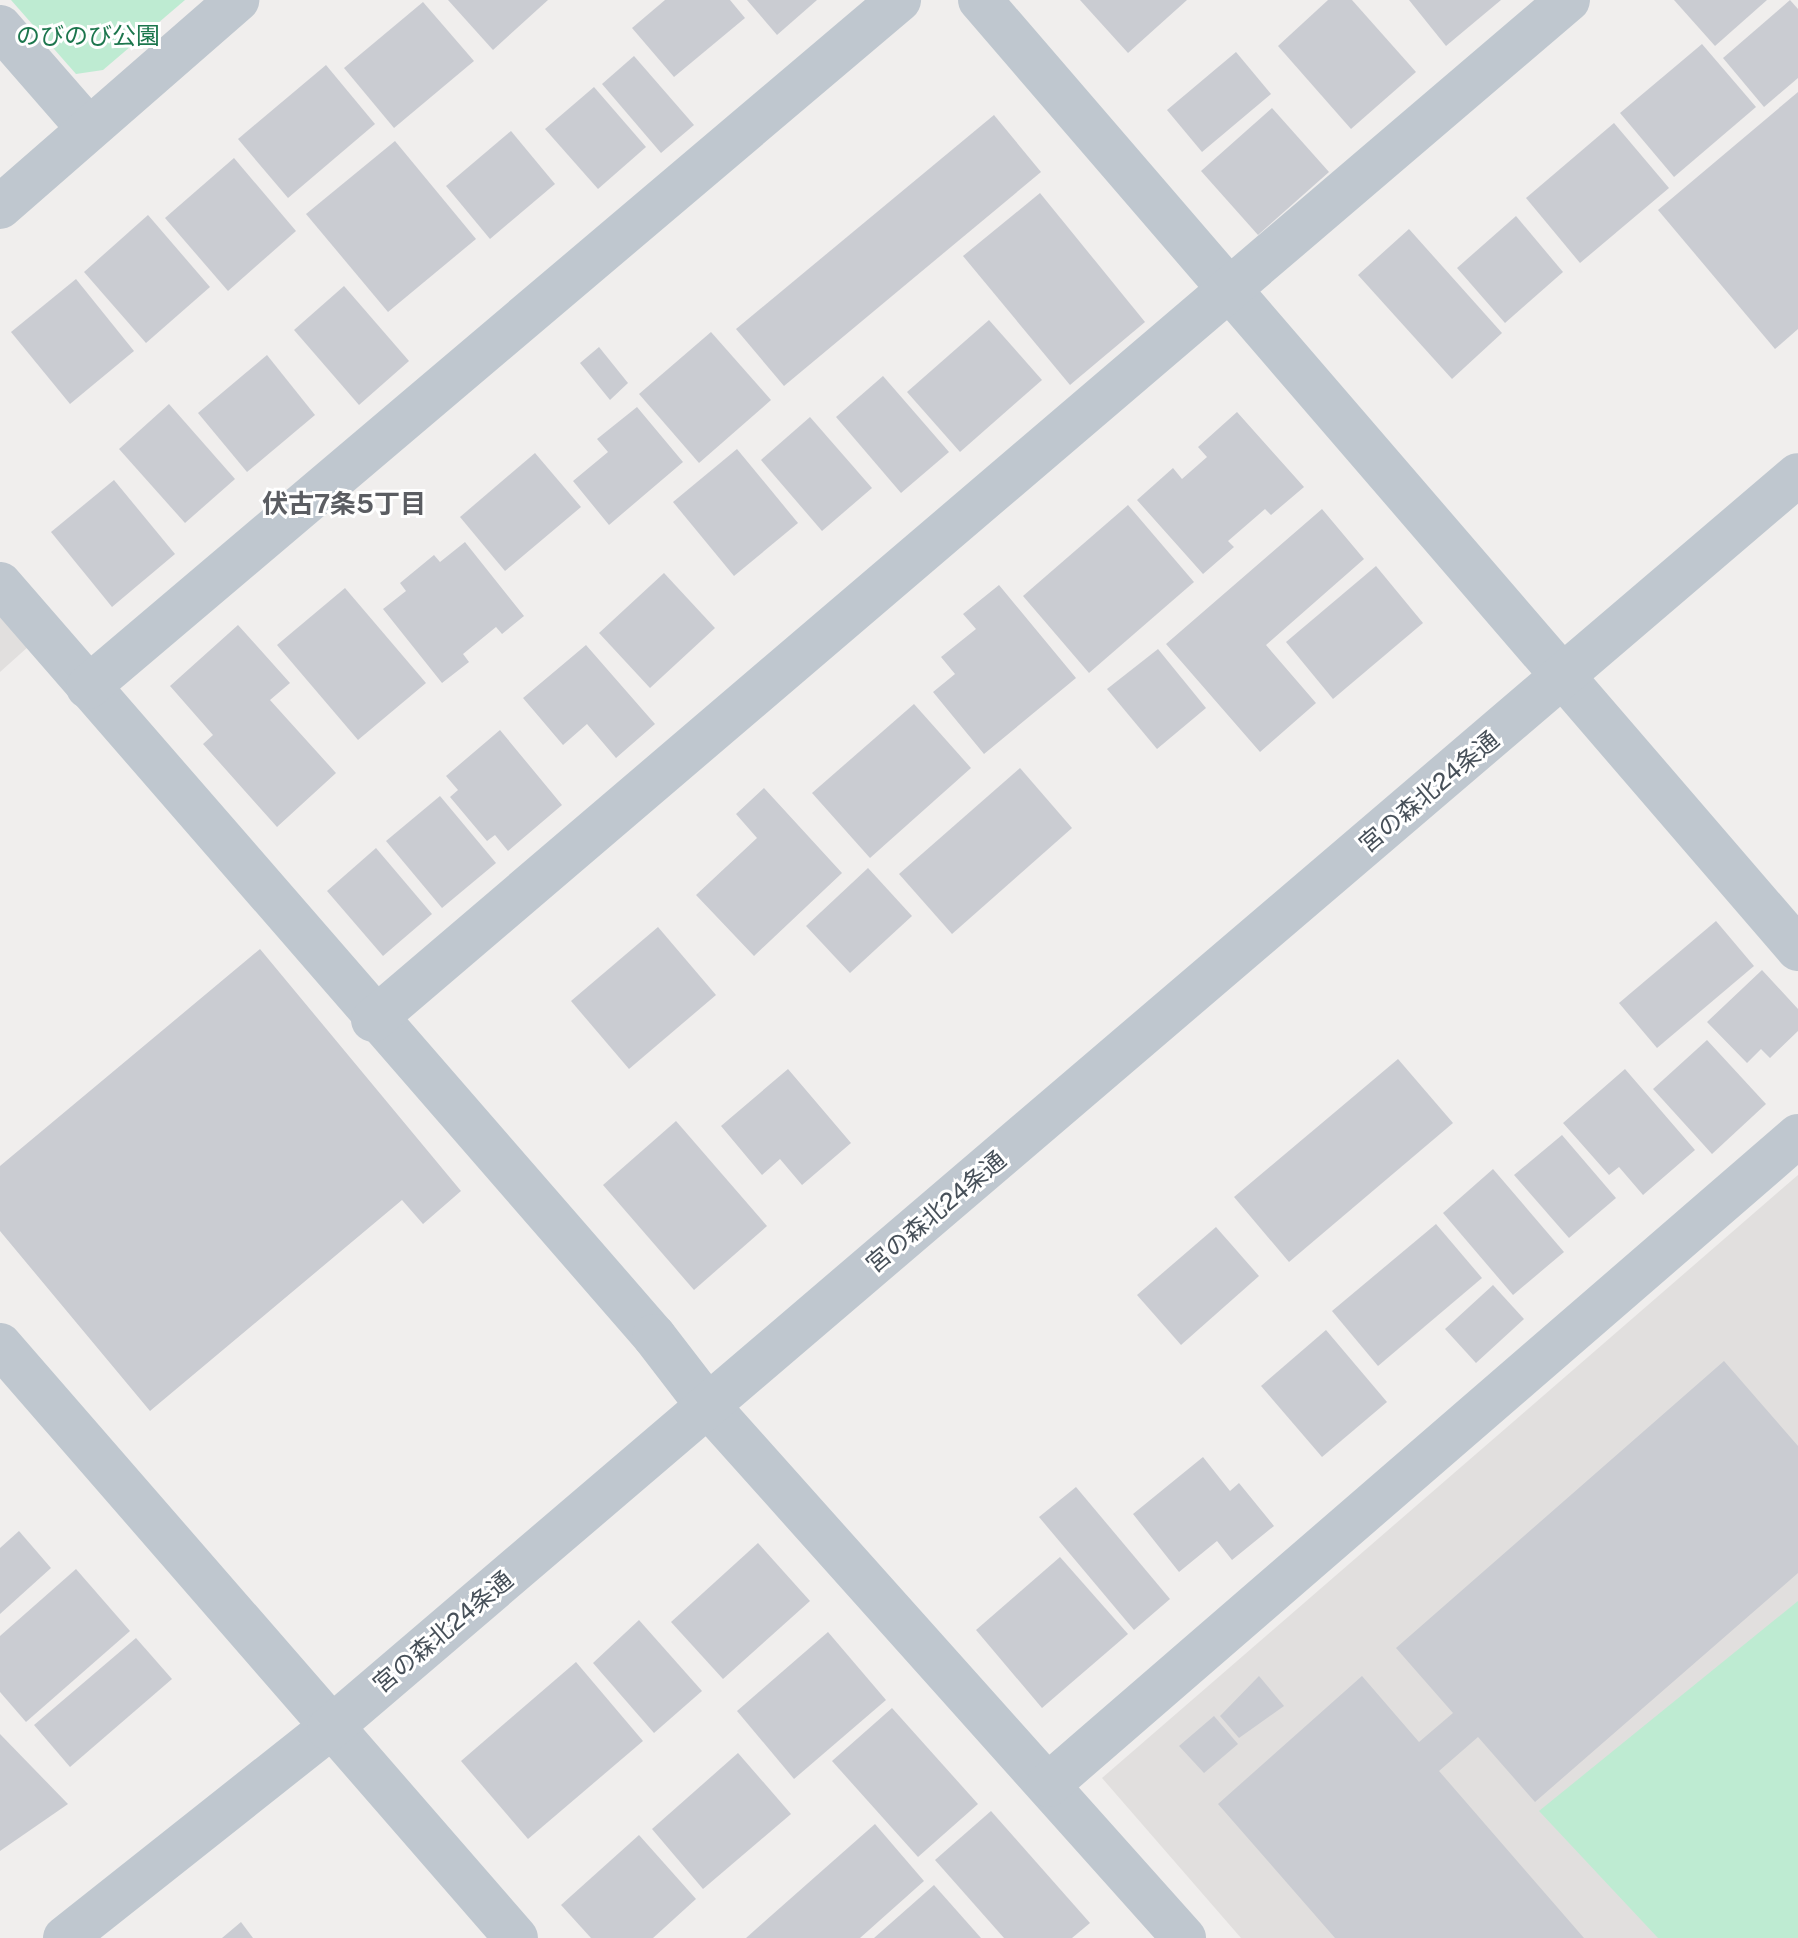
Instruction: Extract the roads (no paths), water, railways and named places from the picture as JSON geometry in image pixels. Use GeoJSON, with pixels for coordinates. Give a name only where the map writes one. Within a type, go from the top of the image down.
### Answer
{"type":"FeatureCollection","features":[{"type":"Feature","properties":{"kind":"street"},"geometry":{"type":"LineString","coordinates":[[0,207],[237,0]]}},
{"type":"Feature","properties":{"kind":"street"},"geometry":{"type":"LineString","coordinates":[[88,687],[899,0]]}},
{"type":"Feature","properties":{"kind":"street"},"geometry":{"type":"LineString","coordinates":[[980,0],[1798,949]]}},
{"type":"Feature","properties":{"kind":"street"},"geometry":{"type":"LineString","coordinates":[[373,1020],[1230,293],[1568,0]]}},
{"type":"Feature","properties":{"kind":"street"},"geometry":{"type":"LineString","coordinates":[[0,27],[88,128]]}},
{"type":"Feature","properties":{"kind":"street","name":"宮の森北24条通"},"geometry":{"type":"LineString","coordinates":[[65,1938],[329,1729],[1798,475]]}},
{"type":"Feature","properties":{"kind":"street"},"geometry":{"type":"LineString","coordinates":[[0,584],[373,1020],[654,1336],[708,1406],[1184,1938]]}},
{"type":"Feature","properties":{"kind":"street"},"geometry":{"type":"LineString","coordinates":[[1048,1785],[1798,1136]]}},
{"type":"Feature","properties":{"kind":"street"},"geometry":{"type":"LineString","coordinates":[[0,1345],[329,1729],[516,1938]]}},
{"type":"Feature","properties":{"kind":"district","name":"伏古7条5丁目"},"geometry":{"type":"Point","coordinates":[344,504]}},
{"type":"Feature","properties":{"kind":"park label","name":"のびのび公園"},"geometry":{"type":"Point","coordinates":[88,36]}}]}
